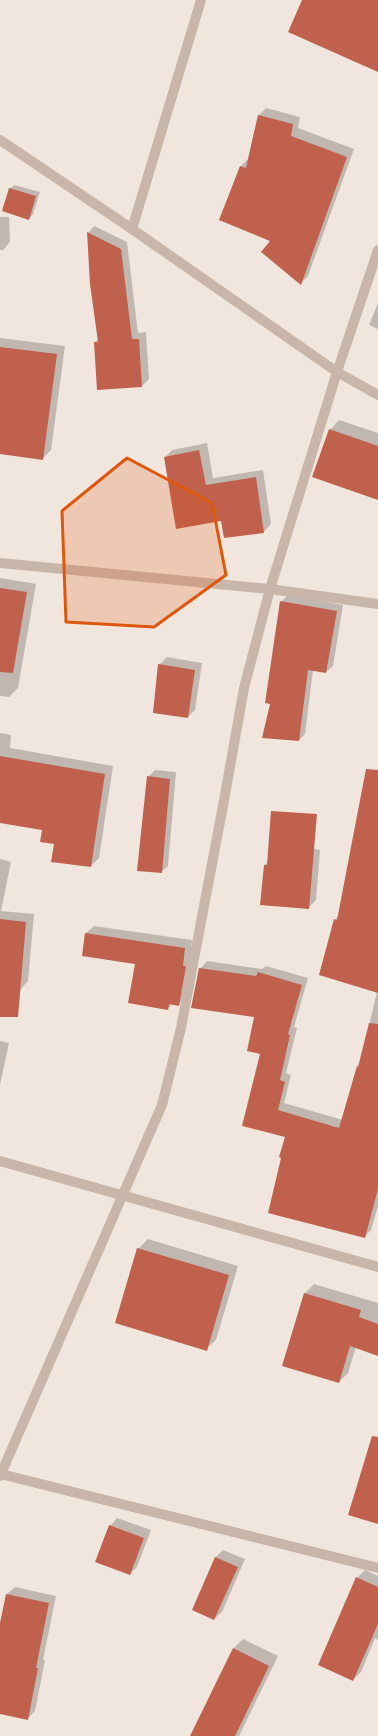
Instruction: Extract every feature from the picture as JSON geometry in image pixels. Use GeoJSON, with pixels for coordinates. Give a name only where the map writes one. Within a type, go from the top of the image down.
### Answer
{"type":"FeatureCollection","features":[{"type":"Feature","properties":{"kind":"street"},"geometry":{"type":"LineString","coordinates":[[132,229],[200,0]]}},
{"type":"Feature","properties":{"kind":"street"},"geometry":{"type":"LineString","coordinates":[[0,140],[132,229],[337,372],[378,395]]}},
{"type":"Feature","properties":{"kind":"street"},"geometry":{"type":"LineString","coordinates":[[378,250],[337,372],[270,589],[244,688],[225,796],[180,1028],[163,1098],[0,1475],[378,1568]]}},
{"type":"Feature","properties":{"kind":"street"},"geometry":{"type":"LineString","coordinates":[[0,563],[270,589],[378,604]]}},
{"type":"Feature","properties":{"kind":"street"},"geometry":{"type":"LineString","coordinates":[[0,1160],[378,1267]]}},
{"type":"Feature","properties":{"kind":"highlighted area"},"geometry":{"type":"Polygon","coordinates":[[[127,458],[212,503],[226,575],[154,627],[66,622],[62,511],[127,458]]]}},
{"type":"Feature","properties":{"kind":"building"},"geometry":{"type":"Polygon","coordinates":[[[302,0],[378,0],[378,72],[288,32],[302,0]]]}},
{"type":"Feature","properties":{"kind":"building"},"geometry":{"type":"Polygon","coordinates":[[[258,115],[293,124],[291,136],[347,157],[301,285],[261,252],[270,241],[219,220],[240,166],[246,168],[258,115]]]}},
{"type":"Feature","properties":{"kind":"building"},"geometry":{"type":"Polygon","coordinates":[[[9,188],[36,196],[29,220],[2,211],[9,188]]]}},
{"type":"Feature","properties":{"kind":"building"},"geometry":{"type":"Polygon","coordinates":[[[87,232],[121,249],[132,339],[139,339],[142,387],[97,390],[94,342],[98,342],[90,284],[87,232]]]}},
{"type":"Feature","properties":{"kind":"building"},"geometry":{"type":"Polygon","coordinates":[[[0,347],[57,354],[43,460],[0,454],[0,347]]]}},
{"type":"Feature","properties":{"kind":"building"},"geometry":{"type":"Polygon","coordinates":[[[329,429],[378,446],[378,500],[312,477],[329,429]]]}},
{"type":"Feature","properties":{"kind":"building"},"geometry":{"type":"Polygon","coordinates":[[[199,450],[206,485],[256,477],[264,533],[224,538],[221,521],[176,529],[164,457],[199,450]]]}},
{"type":"Feature","properties":{"kind":"building"},"geometry":{"type":"Polygon","coordinates":[[[0,588],[27,592],[13,673],[0,672],[0,588]]]}},
{"type":"Feature","properties":{"kind":"building"},"geometry":{"type":"Polygon","coordinates":[[[280,601],[337,611],[326,673],[308,670],[299,741],[262,738],[270,704],[265,703],[280,601]]]}},
{"type":"Feature","properties":{"kind":"building"},"geometry":{"type":"Polygon","coordinates":[[[158,664],[195,670],[188,718],[153,713],[158,664]]]}},
{"type":"Feature","properties":{"kind":"building"},"geometry":{"type":"Polygon","coordinates":[[[0,756],[105,774],[91,867],[51,862],[54,844],[40,842],[42,830],[0,823],[0,756]]]}},
{"type":"Feature","properties":{"kind":"building"},"geometry":{"type":"Polygon","coordinates":[[[366,769],[378,770],[378,993],[319,975],[334,919],[337,920],[366,769]]]}},
{"type":"Feature","properties":{"kind":"building"},"geometry":{"type":"Polygon","coordinates":[[[147,776],[170,779],[162,873],[137,871],[147,776]]]}},
{"type":"Feature","properties":{"kind":"building"},"geometry":{"type":"Polygon","coordinates":[[[271,811],[317,814],[309,909],[260,905],[264,865],[267,865],[271,811]]]}},
{"type":"Feature","properties":{"kind":"building"},"geometry":{"type":"Polygon","coordinates":[[[0,919],[26,922],[18,1017],[0,1017],[0,919]]]}},
{"type":"Feature","properties":{"kind":"building"},"geometry":{"type":"Polygon","coordinates":[[[85,933],[185,948],[183,966],[186,966],[179,1006],[169,1004],[168,1010],[128,1003],[135,964],[82,956],[85,933]]]}},
{"type":"Feature","properties":{"kind":"building"},"geometry":{"type":"Polygon","coordinates":[[[199,968],[256,976],[258,972],[302,985],[288,1034],[290,1035],[280,1080],[285,1082],[278,1110],[339,1128],[357,1066],[358,1067],[369,1023],[378,1024],[378,1189],[365,1238],[268,1213],[281,1158],[279,1157],[285,1137],[242,1126],[260,1054],[247,1051],[254,1017],[191,1008],[199,968]]]}},
{"type":"Feature","properties":{"kind":"building"},"geometry":{"type":"Polygon","coordinates":[[[137,1248],[229,1275],[207,1351],[115,1323],[137,1248]]]}},
{"type":"Feature","properties":{"kind":"building"},"geometry":{"type":"Polygon","coordinates":[[[304,1293],[361,1310],[359,1317],[378,1324],[378,1356],[350,1346],[339,1383],[282,1366],[304,1293]]]}},
{"type":"Feature","properties":{"kind":"building"},"geometry":{"type":"Polygon","coordinates":[[[372,1436],[378,1437],[378,1524],[348,1515],[372,1436]]]}},
{"type":"Feature","properties":{"kind":"building"},"geometry":{"type":"Polygon","coordinates":[[[109,1525],[144,1538],[130,1575],[95,1562],[109,1525]]]}},
{"type":"Feature","properties":{"kind":"building"},"geometry":{"type":"Polygon","coordinates":[[[215,1557],[238,1567],[214,1620],[192,1610],[215,1557]]]}},
{"type":"Feature","properties":{"kind":"building"},"geometry":{"type":"Polygon","coordinates":[[[356,1577],[378,1587],[378,1624],[353,1681],[318,1665],[356,1577]]]}},
{"type":"Feature","properties":{"kind":"building"},"geometry":{"type":"Polygon","coordinates":[[[6,1594],[49,1603],[36,1668],[38,1668],[28,1720],[0,1714],[0,1623],[6,1594]]]}},
{"type":"Feature","properties":{"kind":"building"},"geometry":{"type":"Polygon","coordinates":[[[233,1648],[269,1666],[235,1736],[190,1736],[233,1648]]]}}]}
